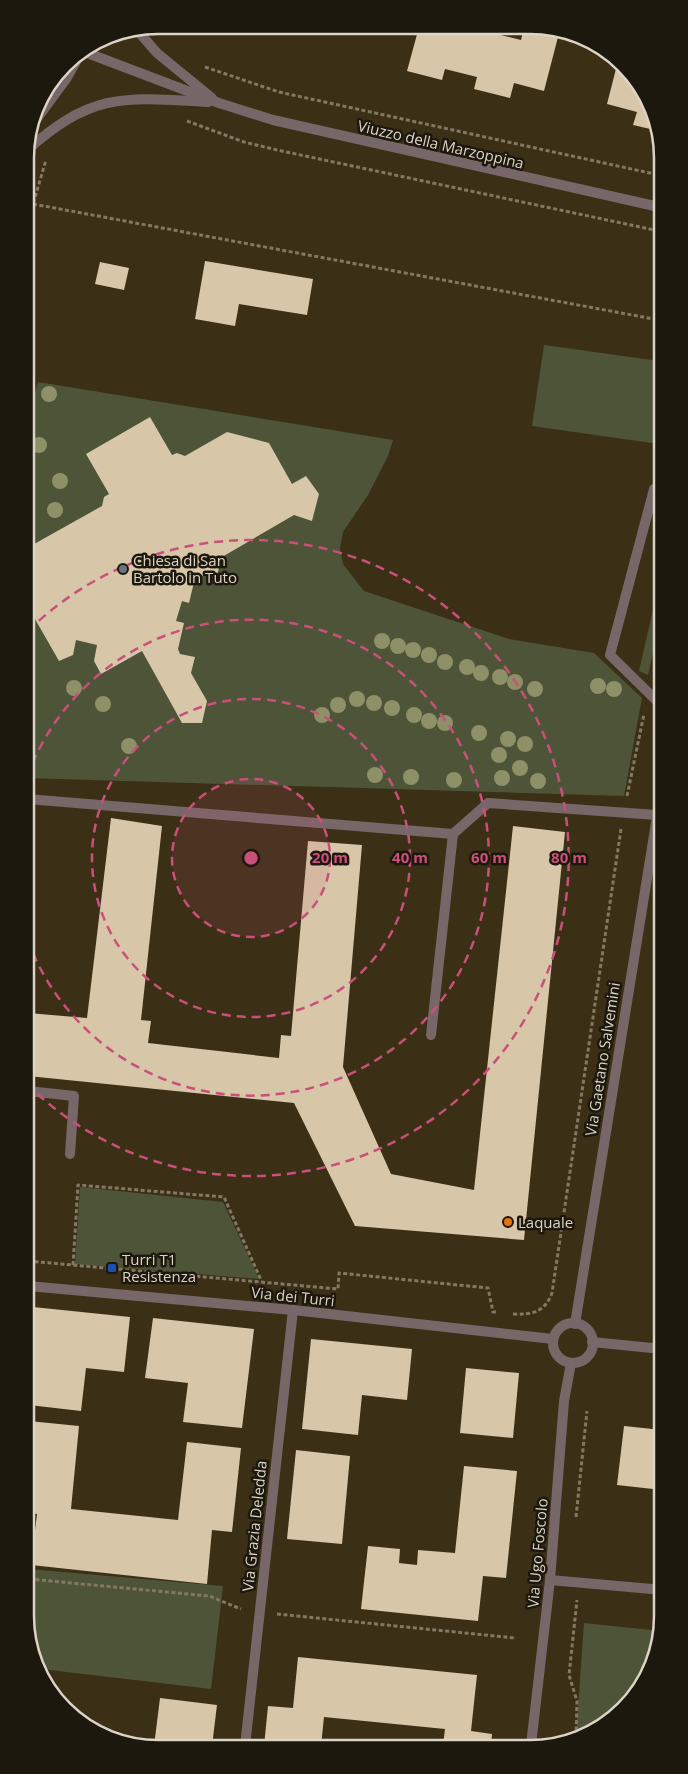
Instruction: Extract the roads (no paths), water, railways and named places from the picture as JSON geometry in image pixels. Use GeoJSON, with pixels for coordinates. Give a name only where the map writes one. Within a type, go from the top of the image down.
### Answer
{"type":"FeatureCollection","features":[{"type":"Feature","properties":{"kind":"street","name":"Viuzzo della Marzoppina"},"geometry":{"type":"LineString","coordinates":[[142,35],[158,53],[218,103]]}},
{"type":"Feature","properties":{"kind":"street","name":"Viuzzo della Marzoppina"},"geometry":{"type":"LineString","coordinates":[[90,54],[218,103],[317,131],[654,206]]}},
{"type":"Feature","properties":{"kind":"street"},"geometry":{"type":"LineString","coordinates":[[43,110],[72,68]]}},
{"type":"Feature","properties":{"kind":"street","name":"Viuzzo della Marzoppina"},"geometry":{"type":"LineString","coordinates":[[35,144],[69,117],[113,101],[157,99],[218,103]]}},
{"type":"Feature","properties":{"kind":"street"},"geometry":{"type":"LineString","coordinates":[[654,489],[610,655],[654,697]]}},
{"type":"Feature","properties":{"kind":"street"},"geometry":{"type":"LineString","coordinates":[[34,800],[453,834]]}},
{"type":"Feature","properties":{"kind":"street"},"geometry":{"type":"LineString","coordinates":[[430,1035],[453,834],[488,803],[654,815]]}},
{"type":"Feature","properties":{"kind":"street","name":"Via Gaetano Salvemini"},"geometry":{"type":"LineString","coordinates":[[575,1324],[654,834]]}},
{"type":"Feature","properties":{"kind":"street"},"geometry":{"type":"LineString","coordinates":[[34,1092],[74,1096],[70,1154]]}},
{"type":"Feature","properties":{"kind":"street","name":"Via dei Turri"},"geometry":{"type":"LineString","coordinates":[[34,1287],[293,1310],[540,1335],[554,1339]]}},
{"type":"Feature","properties":{"kind":"street","name":"Via Grazia Deledda"},"geometry":{"type":"LineString","coordinates":[[246,1740],[293,1310]]}},
{"type":"Feature","properties":{"kind":"street"},"geometry":{"type":"LineString","coordinates":[[575,1324],[587,1329],[592,1342],[587,1357],[579,1362],[571,1363],[563,1361],[556,1354],[553,1347],[554,1339],[561,1327],[575,1324]]}},
{"type":"Feature","properties":{"kind":"street"},"geometry":{"type":"LineString","coordinates":[[592,1342],[654,1348]]}},
{"type":"Feature","properties":{"kind":"street","name":"Via Ugo Foscolo"},"geometry":{"type":"LineString","coordinates":[[532,1740],[550,1580],[564,1401],[571,1363]]}},
{"type":"Feature","properties":{"kind":"street"},"geometry":{"type":"LineString","coordinates":[[550,1580],[654,1589]]}},
{"type":"Feature","properties":{"kind":"place","name":"Chiesa di San Bartolo in Tuto"},"geometry":{"type":"Point","coordinates":[123,569]}},
{"type":"Feature","properties":{"kind":"place","name":"Laquale"},"geometry":{"type":"Point","coordinates":[508,1222]}},
{"type":"Feature","properties":{"kind":"place","name":"Turri T1 Resistenza"},"geometry":{"type":"Point","coordinates":[112,1268]}}]}
